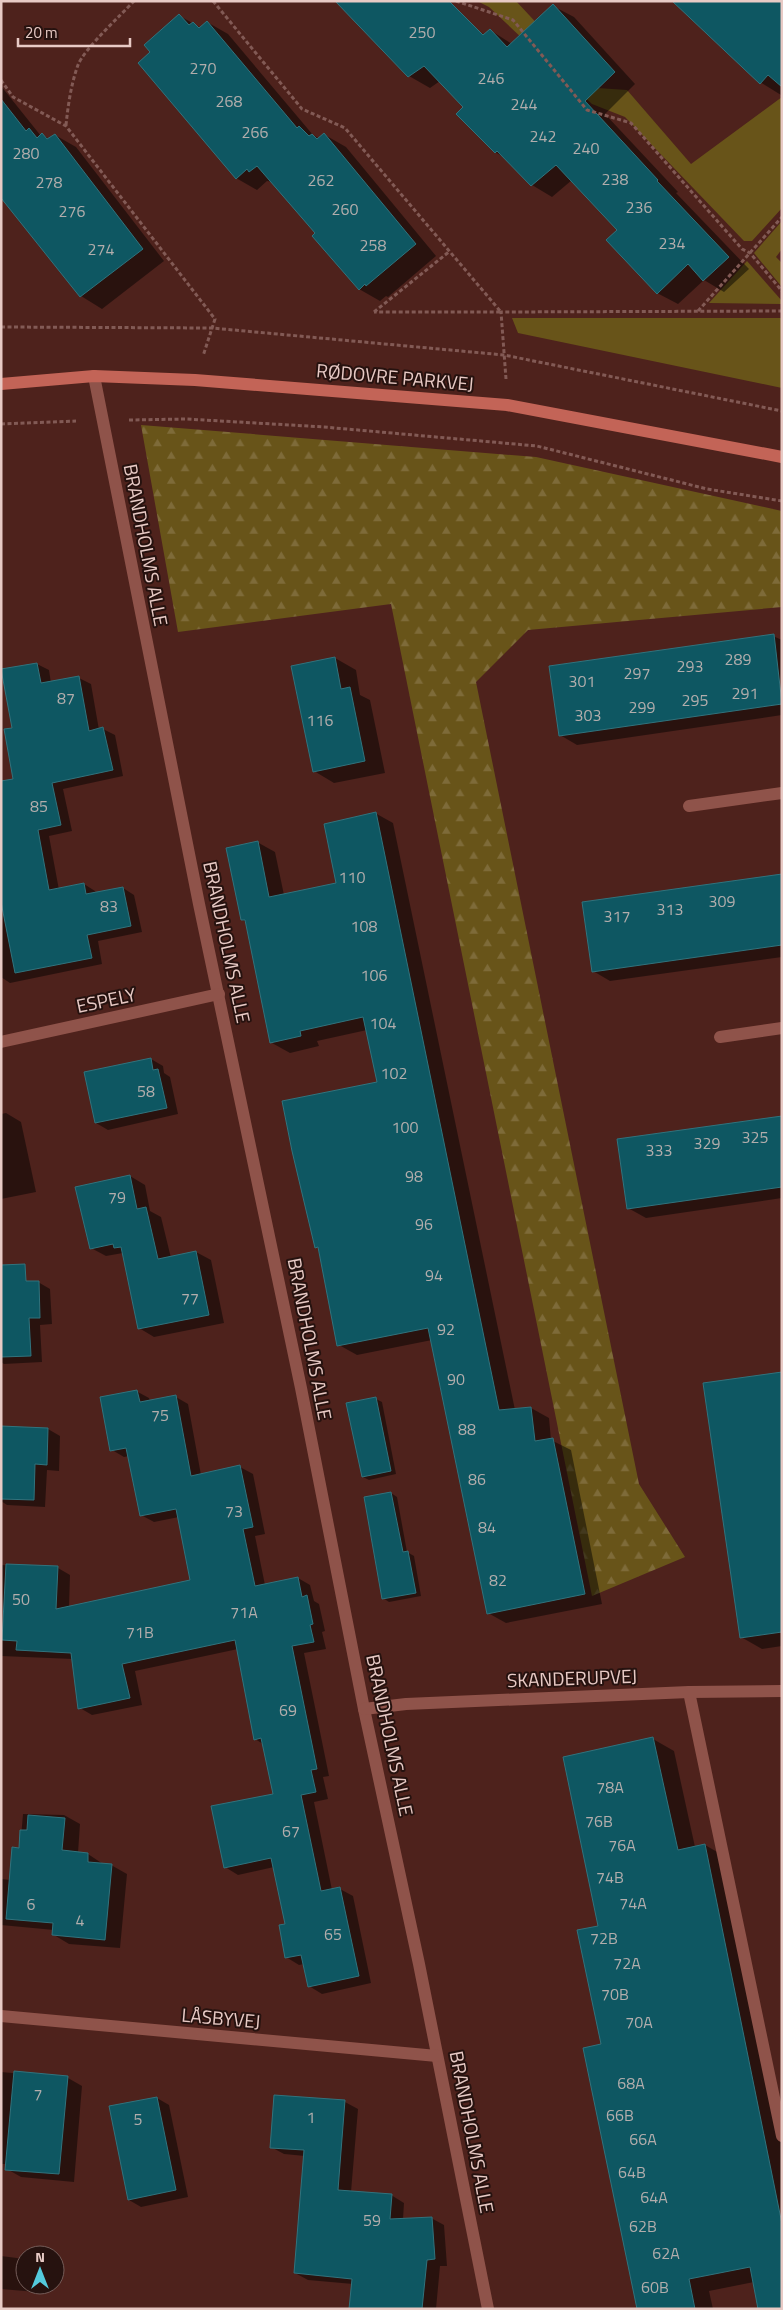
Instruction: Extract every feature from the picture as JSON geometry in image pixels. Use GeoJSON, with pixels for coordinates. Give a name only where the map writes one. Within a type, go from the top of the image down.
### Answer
{"type":"FeatureCollection","features":[{"type":"Feature","properties":{"kind":"street","name":"RØDOVRE PARKVEJ"},"geometry":{"type":"LineString","coordinates":[[1,384],[94,376],[195,380],[507,405],[782,457]]}},
{"type":"Feature","properties":{"kind":"street","name":"BRANDHOLMS ALLE"},"geometry":{"type":"LineString","coordinates":[[94,376],[301,1388],[364,1709],[420,1964],[488,2309]]}},
{"type":"Feature","properties":{"kind":"street"},"geometry":{"type":"LineString","coordinates":[[689,806],[782,793]]}},
{"type":"Feature","properties":{"kind":"street","name":"ESPELY"},"geometry":{"type":"LineString","coordinates":[[1,1042],[219,994]]}},
{"type":"Feature","properties":{"kind":"street"},"geometry":{"type":"LineString","coordinates":[[720,1037],[782,1028]]}},
{"type":"Feature","properties":{"kind":"street","name":"SKANDERUPVEJ"},"geometry":{"type":"LineString","coordinates":[[364,1709],[406,1704],[690,1692],[782,1691]]}},
{"type":"Feature","properties":{"kind":"street"},"geometry":{"type":"LineString","coordinates":[[690,1692],[782,2136]]}},
{"type":"Feature","properties":{"kind":"street","name":"LÅSBYVEJ"},"geometry":{"type":"LineString","coordinates":[[1,2016],[437,2056]]}},
{"type":"Feature","properties":{"kind":"path"},"geometry":{"type":"LineString","coordinates":[[66,126],[68,104],[78,63],[105,30],[134,1]]}},
{"type":"Feature","properties":{"kind":"path"},"geometry":{"type":"LineString","coordinates":[[213,1],[302,109],[346,128],[501,312],[507,405]]}},
{"type":"Feature","properties":{"kind":"path"},"geometry":{"type":"LineString","coordinates":[[456,1],[513,20],[587,110],[631,123],[742,249],[750,253],[782,291]]}},
{"type":"Feature","properties":{"kind":"path"},"geometry":{"type":"LineString","coordinates":[[1,80],[13,97],[66,126],[215,320],[195,380]]}},
{"type":"Feature","properties":{"kind":"path"},"geometry":{"type":"LineString","coordinates":[[698,311],[782,217]]}},
{"type":"Feature","properties":{"kind":"path"},"geometry":{"type":"LineString","coordinates":[[450,252],[374,312],[782,311]]}},
{"type":"Feature","properties":{"kind":"path"},"geometry":{"type":"LineString","coordinates":[[1,327],[212,328],[504,355],[782,411]]}},
{"type":"Feature","properties":{"kind":"path"},"geometry":{"type":"LineString","coordinates":[[1,424],[186,419],[304,426],[537,446],[706,489],[782,501]]}},
{"type":"Feature","properties":{"kind":"green space"},"geometry":{"type":"Polygon","coordinates":[[[477,1],[516,1],[597,88],[627,90],[691,164],[782,97],[782,208],[752,241],[744,241],[625,117],[592,104],[489,7],[477,1]]]}},
{"type":"Feature","properties":{"kind":"green space"},"geometry":{"type":"Polygon","coordinates":[[[782,221],[782,249],[776,257],[782,263],[782,287],[754,253],[782,221]]]}},
{"type":"Feature","properties":{"kind":"green space"},"geometry":{"type":"Polygon","coordinates":[[[747,261],[782,301],[782,304],[709,303],[747,261]]]}},
{"type":"Feature","properties":{"kind":"green space"},"geometry":{"type":"Polygon","coordinates":[[[512,318],[782,318],[782,388],[518,333],[512,318]]]}},
{"type":"Feature","properties":{"kind":"green space"},"geometry":{"type":"Polygon","coordinates":[[[141,425],[536,457],[782,511],[782,607],[528,630],[476,682],[639,1484],[685,1557],[592,1596],[391,604],[178,632],[141,425]]]}},
{"type":"Feature","properties":{"kind":"building"},"geometry":{"type":"Polygon","coordinates":[[[335,1],[449,1],[483,35],[490,29],[507,47],[553,4],[615,72],[585,101],[729,257],[703,281],[688,264],[657,294],[606,240],[617,230],[556,165],[531,186],[497,151],[495,153],[456,114],[463,107],[424,66],[408,77],[335,1]]]}},
{"type":"Feature","properties":{"kind":"building"},"geometry":{"type":"Polygon","coordinates":[[[672,1],[782,1],[782,87],[768,75],[760,84],[672,1]]]}},
{"type":"Feature","properties":{"kind":"building"},"geometry":{"type":"Polygon","coordinates":[[[179,14],[189,25],[193,22],[199,28],[207,21],[297,128],[299,126],[309,136],[312,134],[317,139],[324,133],[416,244],[359,290],[312,236],[315,233],[257,166],[249,172],[247,169],[236,179],[138,63],[150,52],[144,45],[179,14]]]}},
{"type":"Feature","properties":{"kind":"building"},"geometry":{"type":"Polygon","coordinates":[[[1,99],[26,131],[29,128],[37,138],[42,133],[47,139],[55,134],[143,249],[80,297],[1,198],[1,99]]]}},
{"type":"Feature","properties":{"kind":"building"},"geometry":{"type":"Polygon","coordinates":[[[774,634],[782,704],[559,736],[549,666],[774,634]]]}},
{"type":"Feature","properties":{"kind":"building"},"geometry":{"type":"Polygon","coordinates":[[[335,657],[341,689],[350,687],[365,761],[313,772],[291,666],[335,657]]]}},
{"type":"Feature","properties":{"kind":"building"},"geometry":{"type":"Polygon","coordinates":[[[37,663],[41,683],[79,676],[89,731],[103,727],[113,770],[52,783],[61,825],[38,830],[49,890],[84,883],[86,894],[123,887],[131,926],[87,935],[92,958],[15,973],[1,902],[1,781],[13,779],[4,729],[12,728],[1,669],[37,663]]]}},
{"type":"Feature","properties":{"kind":"building"},"geometry":{"type":"Polygon","coordinates":[[[376,812],[499,1410],[531,1407],[535,1441],[553,1438],[585,1594],[487,1614],[428,1328],[337,1346],[318,1247],[315,1248],[292,1151],[282,1101],[377,1082],[363,1017],[300,1031],[301,1036],[270,1043],[245,920],[241,920],[226,848],[258,841],[269,897],[336,883],[324,824],[376,812]]]}},
{"type":"Feature","properties":{"kind":"building"},"geometry":{"type":"Polygon","coordinates":[[[782,874],[782,945],[592,972],[582,902],[782,874]]]}},
{"type":"Feature","properties":{"kind":"building"},"geometry":{"type":"Polygon","coordinates":[[[151,1058],[153,1070],[158,1069],[167,1108],[95,1123],[84,1072],[151,1058]]]}},
{"type":"Feature","properties":{"kind":"building"},"geometry":{"type":"Polygon","coordinates":[[[782,1116],[782,1187],[627,1209],[617,1139],[782,1116]]]}},
{"type":"Feature","properties":{"kind":"building"},"geometry":{"type":"Polygon","coordinates":[[[130,1175],[137,1209],[146,1207],[158,1259],[196,1251],[209,1315],[138,1329],[121,1247],[114,1248],[113,1244],[90,1249],[75,1187],[130,1175]]]}},
{"type":"Feature","properties":{"kind":"building"},"geometry":{"type":"Polygon","coordinates":[[[25,1264],[26,1281],[39,1281],[40,1318],[29,1318],[31,1356],[1,1357],[1,1265],[25,1264]]]}},
{"type":"Feature","properties":{"kind":"building"},"geometry":{"type":"Polygon","coordinates":[[[782,1372],[782,1632],[740,1638],[703,1383],[782,1372]]]}},
{"type":"Feature","properties":{"kind":"building"},"geometry":{"type":"Polygon","coordinates":[[[137,1390],[140,1402],[176,1395],[191,1476],[240,1465],[253,1527],[243,1529],[255,1586],[298,1577],[302,1597],[307,1595],[313,1624],[310,1625],[314,1642],[292,1646],[317,1769],[311,1770],[316,1792],[301,1795],[321,1891],[340,1887],[359,1976],[308,1987],[301,1955],[285,1958],[279,1925],[285,1924],[271,1858],[224,1868],[211,1806],[273,1794],[261,1738],[254,1740],[235,1640],[122,1664],[130,1698],[78,1709],[71,1653],[16,1650],[17,1641],[2,1640],[6,1564],[58,1566],[56,1609],[190,1580],[176,1509],[140,1516],[126,1448],[110,1451],[100,1397],[137,1390]]]}},
{"type":"Feature","properties":{"kind":"building"},"geometry":{"type":"Polygon","coordinates":[[[376,1397],[391,1471],[362,1477],[346,1403],[376,1397]]]}},
{"type":"Feature","properties":{"kind":"building"},"geometry":{"type":"Polygon","coordinates":[[[1,1426],[48,1428],[47,1465],[35,1464],[34,1500],[1,1499],[1,1426]]]}},
{"type":"Feature","properties":{"kind":"building"},"geometry":{"type":"Polygon","coordinates":[[[391,1492],[403,1552],[408,1551],[416,1593],[382,1599],[364,1497],[391,1492]]]}},
{"type":"Feature","properties":{"kind":"building"},"geometry":{"type":"Polygon","coordinates":[[[653,1737],[678,1850],[705,1844],[782,2224],[782,2309],[758,2309],[750,2267],[689,2279],[695,2309],[637,2309],[583,2048],[601,2044],[577,1930],[598,1926],[563,1757],[653,1737]]]}},
{"type":"Feature","properties":{"kind":"building"},"geometry":{"type":"Polygon","coordinates":[[[28,1815],[65,1818],[62,1850],[88,1853],[88,1862],[112,1864],[105,1940],[52,1935],[53,1923],[6,1919],[12,1847],[19,1848],[20,1830],[27,1830],[28,1815]]]}},
{"type":"Feature","properties":{"kind":"building"},"geometry":{"type":"Polygon","coordinates":[[[14,2071],[68,2076],[59,2174],[5,2170],[14,2071]]]}},
{"type":"Feature","properties":{"kind":"building"},"geometry":{"type":"Polygon","coordinates":[[[274,2095],[345,2100],[338,2190],[392,2194],[390,2219],[432,2217],[435,2259],[427,2260],[422,2309],[349,2309],[352,2279],[294,2273],[304,2150],[270,2148],[274,2095]]]}},
{"type":"Feature","properties":{"kind":"building"},"geometry":{"type":"Polygon","coordinates":[[[157,2097],[176,2190],[128,2200],[109,2106],[157,2097]]]}}]}
